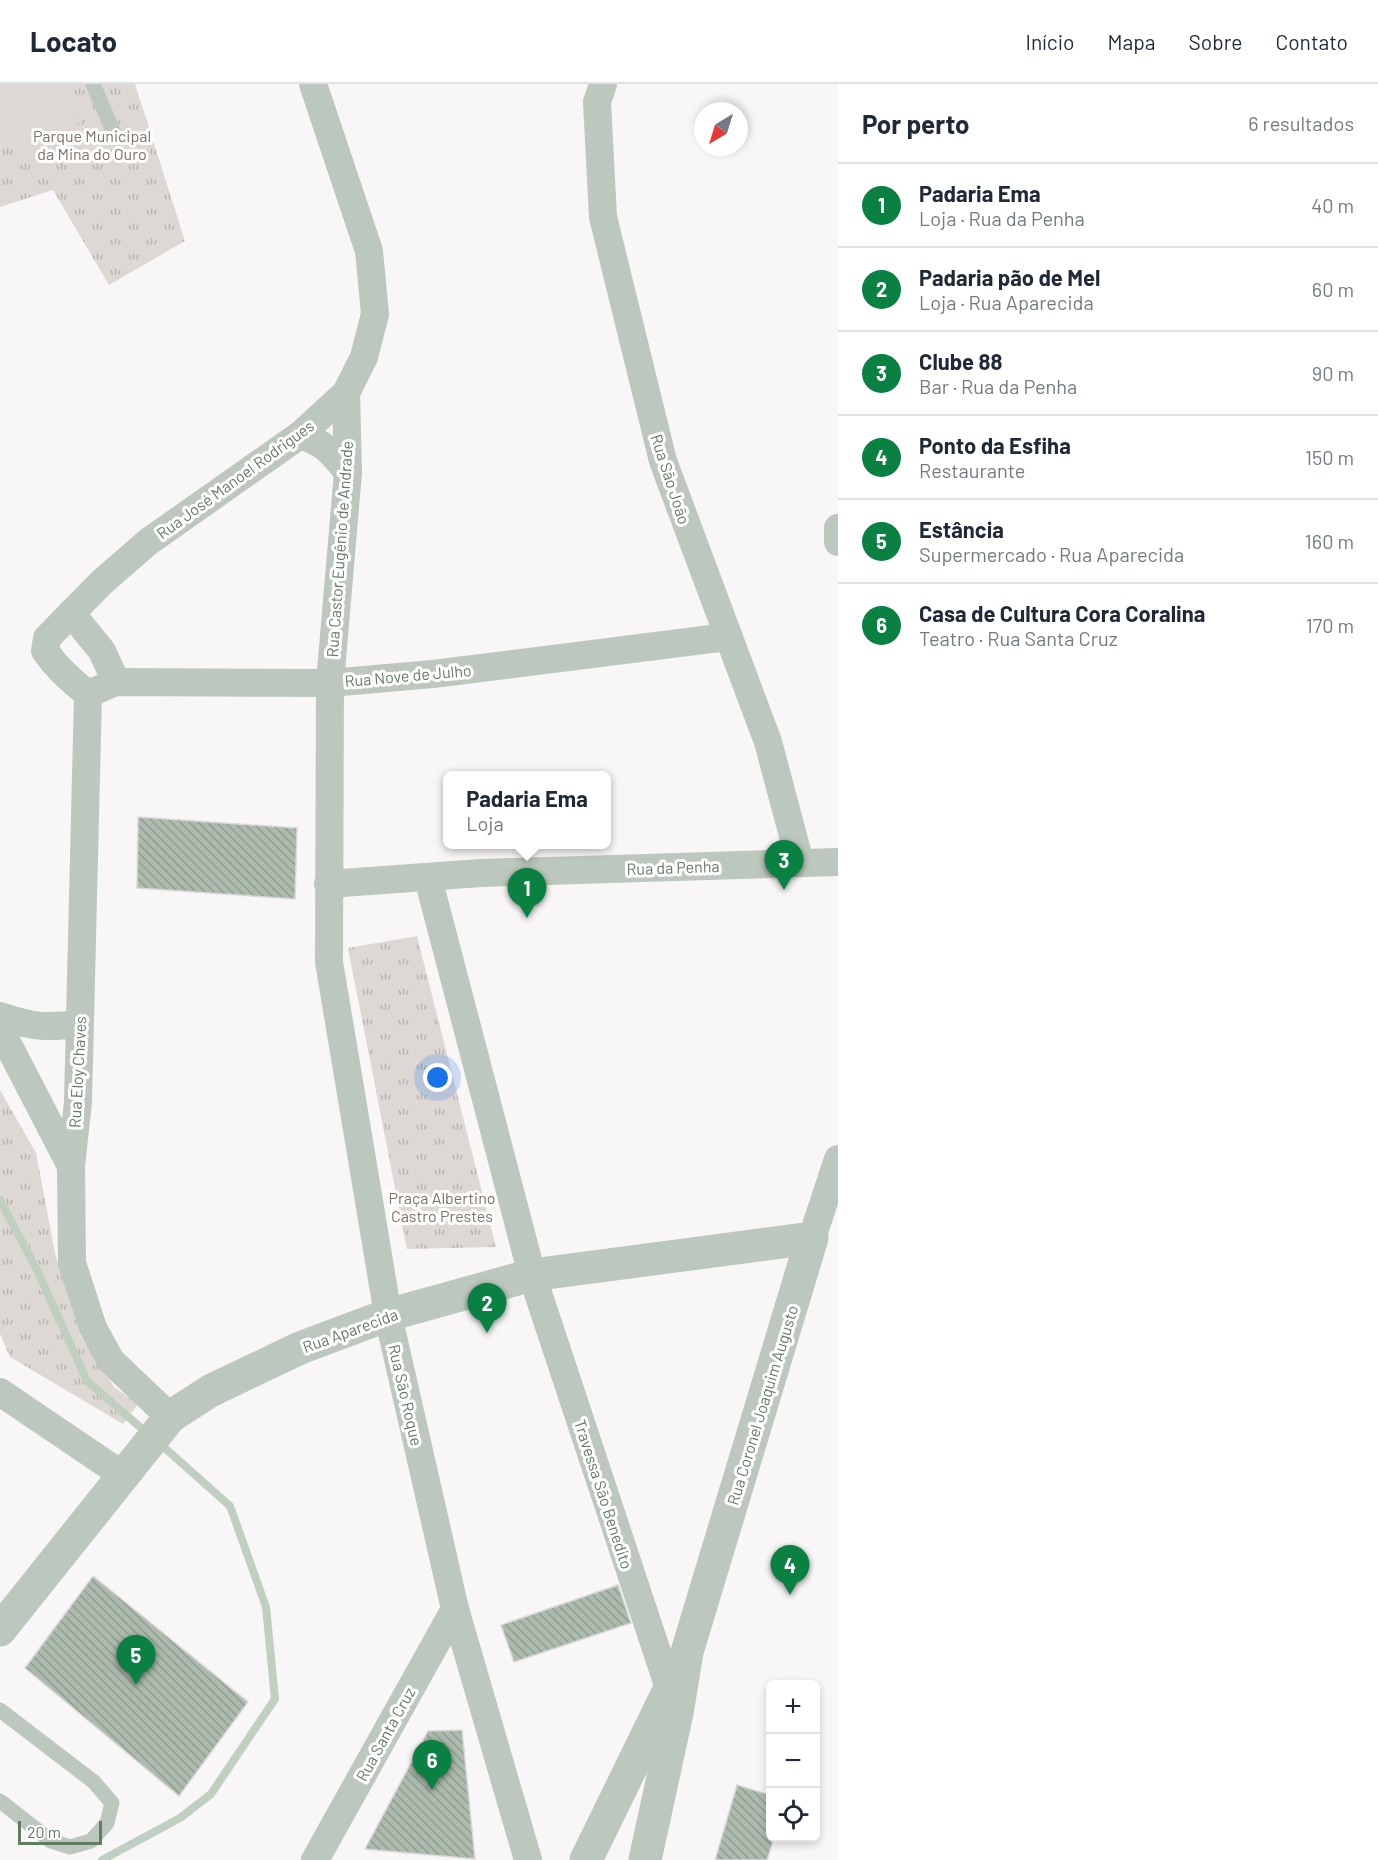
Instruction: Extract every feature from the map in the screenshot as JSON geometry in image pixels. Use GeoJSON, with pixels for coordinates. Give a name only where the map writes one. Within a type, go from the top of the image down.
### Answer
{"type":"FeatureCollection","features":[{"type":"Feature","properties":{"kind":"street","name":"Rua José Manoel Rodrigues"},"geometry":{"type":"LineString","coordinates":[[88,694],[69,679],[45,651],[47,638],[102,582],[148,542],[300,435],[346,393],[364,357],[375,314],[369,250],[313,84]]}},
{"type":"Feature","properties":{"kind":"street","name":"Rua São João"},"geometry":{"type":"LineString","coordinates":[[603,84],[597,102],[603,217],[663,461],[768,742],[800,862]]}},
{"type":"Feature","properties":{"kind":"street","name":"Rua Castor Eugênio de Andrade"},"geometry":{"type":"LineString","coordinates":[[328,885],[330,683],[348,472],[346,393]]}},
{"type":"Feature","properties":{"kind":"street"},"geometry":{"type":"LineString","coordinates":[[300,435],[328,448],[348,472]]}},
{"type":"Feature","properties":{"kind":"street"},"geometry":{"type":"LineString","coordinates":[[838,528],[838,542]]}},
{"type":"Feature","properties":{"kind":"street"},"geometry":{"type":"LineString","coordinates":[[71,613],[102,651],[116,682]]}},
{"type":"Feature","properties":{"kind":"street","name":"Rua Nove de Julho"},"geometry":{"type":"LineString","coordinates":[[88,694],[116,682],[330,683],[434,674],[727,637]]}},
{"type":"Feature","properties":{"kind":"street","name":"Rua Eloy Chaves"},"geometry":{"type":"LineString","coordinates":[[88,694],[78,1102],[71,1166],[72,1263],[93,1328],[111,1361],[170,1417]]}},
{"type":"Feature","properties":{"kind":"street","name":"Rua da Penha"},"geometry":{"type":"LineString","coordinates":[[328,885],[481,873],[838,862]]}},
{"type":"Feature","properties":{"kind":"street"},"geometry":{"type":"LineString","coordinates":[[428,878],[532,1275]]}},
{"type":"Feature","properties":{"kind":"street","name":"Rua São Roque"},"geometry":{"type":"LineString","coordinates":[[328,885],[329,962],[388,1315],[455,1609],[528,1860]]}},
{"type":"Feature","properties":{"kind":"street"},"geometry":{"type":"LineString","coordinates":[[0,1016],[30,1026],[54,1027],[80,1024]]}},
{"type":"Feature","properties":{"kind":"street"},"geometry":{"type":"LineString","coordinates":[[0,1029],[71,1166]]}},
{"type":"Feature","properties":{"kind":"street","name":"Rua Coronel Joaquim Augusto"},"geometry":{"type":"LineString","coordinates":[[645,1860],[673,1701],[812,1238],[838,1159]]}},
{"type":"Feature","properties":{"kind":"street","name":"Rua Aparecida"},"geometry":{"type":"LineString","coordinates":[[0,1630],[170,1417],[210,1390],[300,1348],[388,1315],[532,1275],[812,1238]]}},
{"type":"Feature","properties":{"kind":"street","name":"Travessa São Benedito"},"geometry":{"type":"LineString","coordinates":[[532,1275],[673,1701]]}},
{"type":"Feature","properties":{"kind":"street"},"geometry":{"type":"LineString","coordinates":[[0,1392],[131,1467]]}},
{"type":"Feature","properties":{"kind":"street","name":"Rua Santa Cruz"},"geometry":{"type":"LineString","coordinates":[[315,1860],[455,1609]]}},
{"type":"Feature","properties":{"kind":"street","name":"Rua Coronel Joaquim Augusto"},"geometry":{"type":"LineString","coordinates":[[586,1860],[673,1701]]}},
{"type":"Feature","properties":{"kind":"lane"},"geometry":{"type":"LineString","coordinates":[[93,84],[113,131]]}},
{"type":"Feature","properties":{"kind":"lane"},"geometry":{"type":"LineString","coordinates":[[0,1710],[94,1782],[112,1803],[107,1823],[91,1841],[70,1847],[51,1841],[0,1801]]}},
{"type":"Feature","properties":{"kind":"green space","name":"Parque Municipal da Mina do Ouro"},"geometry":{"type":"Polygon","coordinates":[[[0,84],[135,84],[185,241],[109,285],[53,190],[0,207],[0,84]]]}},
{"type":"Feature","properties":{"kind":"green space"},"geometry":{"type":"Polygon","coordinates":[[[0,84],[67,84],[81,123],[0,150],[0,84]]]}},
{"type":"Feature","properties":{"kind":"green space","name":"Praça Albertino Castro Prestes"},"geometry":{"type":"Polygon","coordinates":[[[417,936],[496,1247],[407,1249],[348,948],[417,936]]]}},
{"type":"Feature","properties":{"kind":"green space"},"geometry":{"type":"Polygon","coordinates":[[[0,1090],[36,1153],[55,1253],[81,1337],[114,1387],[138,1404],[123,1424],[10,1357],[0,1334],[0,1090]]]}},
{"type":"Feature","properties":{"kind":"building"},"geometry":{"type":"Polygon","coordinates":[[[138,817],[297,828],[295,899],[137,888],[138,817]]]}},
{"type":"Feature","properties":{"kind":"building"},"geometry":{"type":"Polygon","coordinates":[[[93,1576],[248,1702],[179,1796],[25,1668],[93,1576]]]}},
{"type":"Feature","properties":{"kind":"building"},"geometry":{"type":"Polygon","coordinates":[[[618,1585],[631,1623],[514,1662],[501,1625],[618,1585]]]}},
{"type":"Feature","properties":{"kind":"building"},"geometry":{"type":"Polygon","coordinates":[[[462,1730],[475,1859],[365,1849],[428,1731],[462,1730]]]}},
{"type":"Feature","properties":{"kind":"building"},"geometry":{"type":"Polygon","coordinates":[[[737,1785],[766,1794],[766,1842],[773,1842],[767,1860],[715,1860],[737,1785]]]}},
{"type":"Feature","properties":{"kind":"waterway"},"geometry":{"type":"LineString","coordinates":[[0,1200],[37,1270],[87,1381],[148,1434]]}},
{"type":"Feature","properties":{"kind":"waterway"},"geometry":{"type":"LineString","coordinates":[[102,1860],[180,1818],[211,1794],[275,1699],[266,1607],[230,1506],[158,1442]]}},
{"type":"Feature","properties":{"kind":"place","name":"Clube 88"},"geometry":{"type":"Point","coordinates":[784,890]}},
{"type":"Feature","properties":{"kind":"place","name":"Padaria Ema"},"geometry":{"type":"Point","coordinates":[527,918]}},
{"type":"Feature","properties":{"kind":"place","name":"Padaria pão de Mel"},"geometry":{"type":"Point","coordinates":[487,1333]}},
{"type":"Feature","properties":{"kind":"place","name":"Ponto da Esfiha"},"geometry":{"type":"Point","coordinates":[790,1595]}},
{"type":"Feature","properties":{"kind":"place","name":"Estância"},"geometry":{"type":"Point","coordinates":[136,1685]}},
{"type":"Feature","properties":{"kind":"place","name":"Casa de Cultura Cora Coralina"},"geometry":{"type":"Point","coordinates":[432,1790]}}]}
